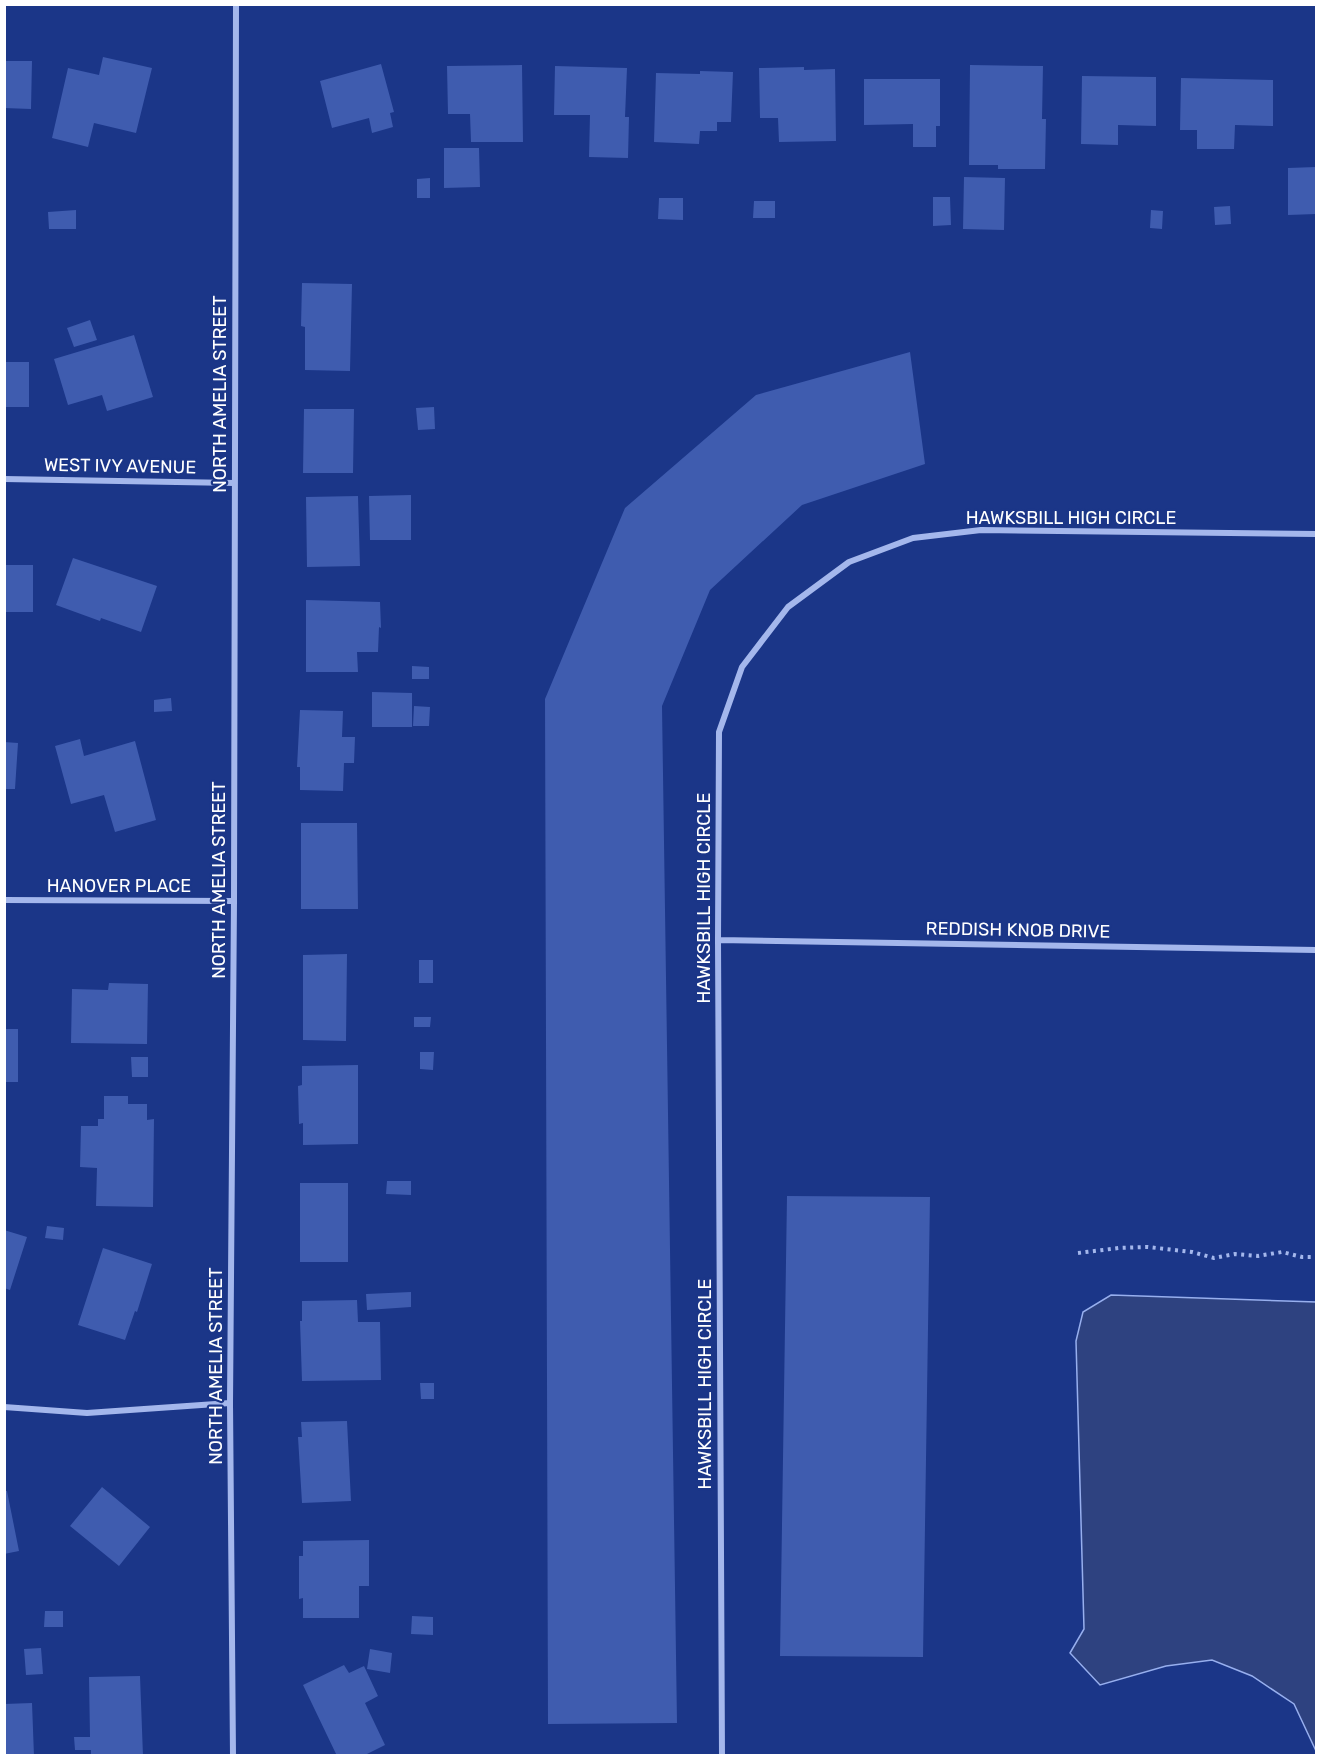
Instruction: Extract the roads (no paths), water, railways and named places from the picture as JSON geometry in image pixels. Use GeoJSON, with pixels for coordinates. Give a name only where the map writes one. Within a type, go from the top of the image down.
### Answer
{"type":"FeatureCollection","features":[{"type":"Feature","properties":{"kind":"street","name":"NORTH AMELIA STREET"},"geometry":{"type":"LineString","coordinates":[[233,1755],[230,1403],[234,901],[236,4]]}},
{"type":"Feature","properties":{"kind":"street","name":"WEST IVY AVENUE"},"geometry":{"type":"LineString","coordinates":[[4,479],[234,483]]}},
{"type":"Feature","properties":{"kind":"street","name":"HAWKSBILL HIGH CIRCLE"},"geometry":{"type":"LineString","coordinates":[[722,1755],[719,732],[742,667],[788,607],[849,562],[913,538],[981,530],[1317,534]]}},
{"type":"Feature","properties":{"kind":"street","name":"HANOVER PLACE"},"geometry":{"type":"LineString","coordinates":[[4,900],[234,901]]}},
{"type":"Feature","properties":{"kind":"street","name":"REDDISH KNOB DRIVE"},"geometry":{"type":"LineString","coordinates":[[718,940],[1317,950]]}},
{"type":"Feature","properties":{"kind":"street"},"geometry":{"type":"LineString","coordinates":[[4,1407],[87,1413],[230,1403]]}},
{"type":"Feature","properties":{"kind":"water"},"geometry":{"type":"Polygon","coordinates":[[[1111,1295],[1316,1302],[1316,1751],[1294,1704],[1252,1676],[1212,1660],[1166,1666],[1100,1685],[1070,1653],[1084,1629],[1076,1341],[1083,1312],[1111,1295]]]}}]}
